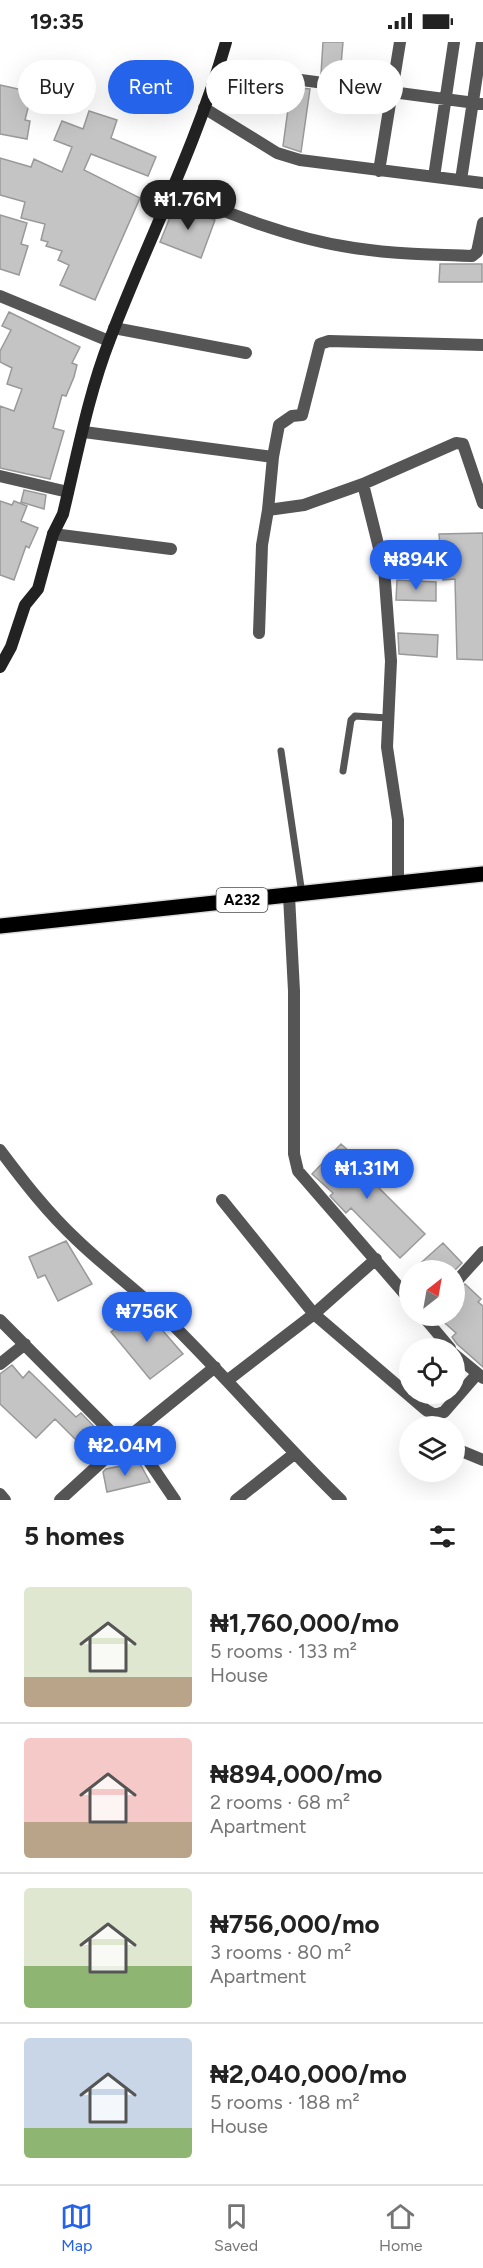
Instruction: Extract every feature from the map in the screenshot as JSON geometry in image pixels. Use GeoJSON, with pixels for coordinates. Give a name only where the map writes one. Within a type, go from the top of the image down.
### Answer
{"type":"FeatureCollection","features":[{"type":"Feature","properties":{"kind":"main road"},"geometry":{"type":"LineString","coordinates":[[221,60],[226,42]]}},
{"type":"Feature","properties":{"kind":"main road"},"geometry":{"type":"LineString","coordinates":[[0,667],[11,647],[25,605],[38,589],[53,534],[63,514],[95,382],[109,341],[206,102]]}},
{"type":"Feature","properties":{"kind":"main road","name":"A232"},"geometry":{"type":"LineString","coordinates":[[0,926],[296,896],[483,874]]}},
{"type":"Feature","properties":{"kind":"street"},"geometry":{"type":"LineString","coordinates":[[397,60],[400,42]]}},
{"type":"Feature","properties":{"kind":"street"},"geometry":{"type":"LineString","coordinates":[[434,177],[454,42]]}},
{"type":"Feature","properties":{"kind":"street"},"geometry":{"type":"LineString","coordinates":[[461,180],[478,103],[482,42]]}},
{"type":"Feature","properties":{"kind":"street"},"geometry":{"type":"LineString","coordinates":[[403,93],[478,103]]}},
{"type":"Feature","properties":{"kind":"street"},"geometry":{"type":"LineString","coordinates":[[204,108],[277,153],[300,160],[483,183]]}},
{"type":"Feature","properties":{"kind":"street"},"geometry":{"type":"LineString","coordinates":[[379,171],[388,114]]}},
{"type":"Feature","properties":{"kind":"street"},"geometry":{"type":"LineString","coordinates":[[172,190],[279,230],[353,248],[472,256],[480,245],[483,223]]}},
{"type":"Feature","properties":{"kind":"street"},"geometry":{"type":"LineString","coordinates":[[0,296],[109,341]]}},
{"type":"Feature","properties":{"kind":"street"},"geometry":{"type":"LineString","coordinates":[[114,328],[246,353]]}},
{"type":"Feature","properties":{"kind":"street"},"geometry":{"type":"LineString","coordinates":[[259,633],[262,545],[279,425],[291,417],[302,415],[320,344],[329,341],[483,345]]}},
{"type":"Feature","properties":{"kind":"street"},"geometry":{"type":"LineString","coordinates":[[84,432],[273,457]]}},
{"type":"Feature","properties":{"kind":"street"},"geometry":{"type":"LineString","coordinates":[[268,510],[304,505],[363,484],[456,442],[462,444],[468,452],[483,503]]}},
{"type":"Feature","properties":{"kind":"street"},"geometry":{"type":"LineString","coordinates":[[0,476],[68,492]]}},
{"type":"Feature","properties":{"kind":"street"},"geometry":{"type":"LineString","coordinates":[[363,484],[384,568],[391,661],[387,747],[398,820],[398,883]]}},
{"type":"Feature","properties":{"kind":"street"},"geometry":{"type":"LineString","coordinates":[[53,534],[171,549]]}},
{"type":"Feature","properties":{"kind":"street"},"geometry":{"type":"LineString","coordinates":[[296,896],[294,1154],[298,1172],[399,1287]]}},
{"type":"Feature","properties":{"kind":"street"},"geometry":{"type":"LineString","coordinates":[[0,1150],[32,1192],[77,1240],[168,1320],[228,1380],[294,1454],[342,1500]]}},
{"type":"Feature","properties":{"kind":"street"},"geometry":{"type":"LineString","coordinates":[[222,1200],[314,1314],[426,1410],[435,1415],[444,1412],[480,1376],[465,1363]]}},
{"type":"Feature","properties":{"kind":"street"},"geometry":{"type":"LineString","coordinates":[[465,1272],[483,1252]]}},
{"type":"Feature","properties":{"kind":"street"},"geometry":{"type":"LineString","coordinates":[[228,1380],[314,1314],[376,1259]]}},
{"type":"Feature","properties":{"kind":"street"},"geometry":{"type":"LineString","coordinates":[[0,1320],[127,1439],[174,1500]]}},
{"type":"Feature","properties":{"kind":"street"},"geometry":{"type":"LineString","coordinates":[[432,1326],[442,1338]]}},
{"type":"Feature","properties":{"kind":"street"},"geometry":{"type":"LineString","coordinates":[[0,1364],[25,1344]]}},
{"type":"Feature","properties":{"kind":"street"},"geometry":{"type":"LineString","coordinates":[[60,1500],[127,1439],[215,1367]]}},
{"type":"Feature","properties":{"kind":"street"},"geometry":{"type":"LineString","coordinates":[[465,1453],[483,1460]]}},
{"type":"Feature","properties":{"kind":"street"},"geometry":{"type":"LineString","coordinates":[[236,1500],[294,1454]]}},
{"type":"Feature","properties":{"kind":"street"},"geometry":{"type":"LineString","coordinates":[[0,1494],[5,1500]]}},
{"type":"Feature","properties":{"kind":"lane"},"geometry":{"type":"LineString","coordinates":[[344,771],[351,720],[355,716],[388,718]]}},
{"type":"Feature","properties":{"kind":"lane"},"geometry":{"type":"LineString","coordinates":[[280,752],[296,896]]}},
{"type":"Feature","properties":{"kind":"building"},"geometry":{"type":"Polygon","coordinates":[[[323,42],[343,42],[341,60],[322,60],[323,42]]]}},
{"type":"Feature","properties":{"kind":"building"},"geometry":{"type":"Polygon","coordinates":[[[0,85],[18,89],[18,114],[26,114],[25,120],[30,121],[27,139],[0,134],[0,85]]]}},
{"type":"Feature","properties":{"kind":"building"},"geometry":{"type":"Polygon","coordinates":[[[305,88],[310,89],[301,152],[283,146],[287,114],[305,114],[305,88]]]}},
{"type":"Feature","properties":{"kind":"building"},"geometry":{"type":"Polygon","coordinates":[[[96,113],[117,120],[111,138],[156,157],[148,176],[91,154],[84,170],[140,198],[95,300],[60,285],[69,265],[58,260],[62,251],[46,246],[48,242],[41,240],[45,224],[21,218],[25,202],[0,195],[0,158],[31,167],[34,159],[62,172],[72,147],[54,140],[62,121],[83,129],[88,114],[96,113]]]}},
{"type":"Feature","properties":{"kind":"building"},"geometry":{"type":"Polygon","coordinates":[[[175,205],[215,220],[201,258],[160,242],[175,205]]]}},
{"type":"Feature","properties":{"kind":"building"},"geometry":{"type":"Polygon","coordinates":[[[0,215],[27,223],[21,244],[28,246],[19,275],[0,269],[0,215]]]}},
{"type":"Feature","properties":{"kind":"building"},"geometry":{"type":"Polygon","coordinates":[[[440,264],[482,264],[482,282],[439,282],[440,264]]]}},
{"type":"Feature","properties":{"kind":"building"},"geometry":{"type":"Polygon","coordinates":[[[9,312],[80,347],[72,363],[77,365],[74,377],[66,396],[62,395],[53,428],[64,431],[50,479],[0,468],[0,406],[14,411],[22,389],[7,384],[12,368],[0,362],[0,351],[11,330],[2,326],[9,312]]]}},
{"type":"Feature","properties":{"kind":"building"},"geometry":{"type":"Polygon","coordinates":[[[24,490],[46,495],[44,509],[21,502],[24,490]]]}},
{"type":"Feature","properties":{"kind":"building"},"geometry":{"type":"Polygon","coordinates":[[[0,501],[12,505],[14,501],[27,506],[21,521],[38,528],[29,548],[26,546],[14,580],[0,575],[0,501]]]}},
{"type":"Feature","properties":{"kind":"building"},"geometry":{"type":"Polygon","coordinates":[[[483,533],[483,660],[457,659],[455,579],[443,580],[439,534],[483,533]]]}},
{"type":"Feature","properties":{"kind":"building"},"geometry":{"type":"Polygon","coordinates":[[[397,580],[436,582],[436,601],[396,600],[397,580]]]}},
{"type":"Feature","properties":{"kind":"building"},"geometry":{"type":"Polygon","coordinates":[[[398,633],[438,635],[437,657],[399,654],[398,633]]]}},
{"type":"Feature","properties":{"kind":"building"},"geometry":{"type":"Polygon","coordinates":[[[341,1144],[381,1180],[376,1185],[425,1234],[400,1258],[351,1208],[346,1213],[330,1196],[333,1193],[312,1174],[341,1144]]]}},
{"type":"Feature","properties":{"kind":"building"},"geometry":{"type":"Polygon","coordinates":[[[66,1241],[92,1284],[58,1301],[45,1275],[38,1278],[29,1257],[66,1241]]]}},
{"type":"Feature","properties":{"kind":"building"},"geometry":{"type":"Polygon","coordinates":[[[443,1243],[459,1260],[424,1260],[443,1243]]]}},
{"type":"Feature","properties":{"kind":"building"},"geometry":{"type":"Polygon","coordinates":[[[465,1284],[481,1299],[478,1302],[483,1306],[483,1367],[465,1351],[465,1338],[453,1338],[456,1333],[448,1326],[465,1326],[465,1284]]]}},
{"type":"Feature","properties":{"kind":"building"},"geometry":{"type":"Polygon","coordinates":[[[143,1308],[183,1354],[150,1379],[111,1332],[143,1308]]]}},
{"type":"Feature","properties":{"kind":"building"},"geometry":{"type":"Polygon","coordinates":[[[12,1365],[23,1378],[29,1371],[76,1417],[81,1413],[110,1443],[94,1458],[55,1419],[36,1438],[0,1404],[0,1374],[12,1365]]]}},
{"type":"Feature","properties":{"kind":"building"},"geometry":{"type":"Polygon","coordinates":[[[139,1462],[150,1482],[107,1492],[103,1472],[106,1469],[139,1462]]]}}]}
